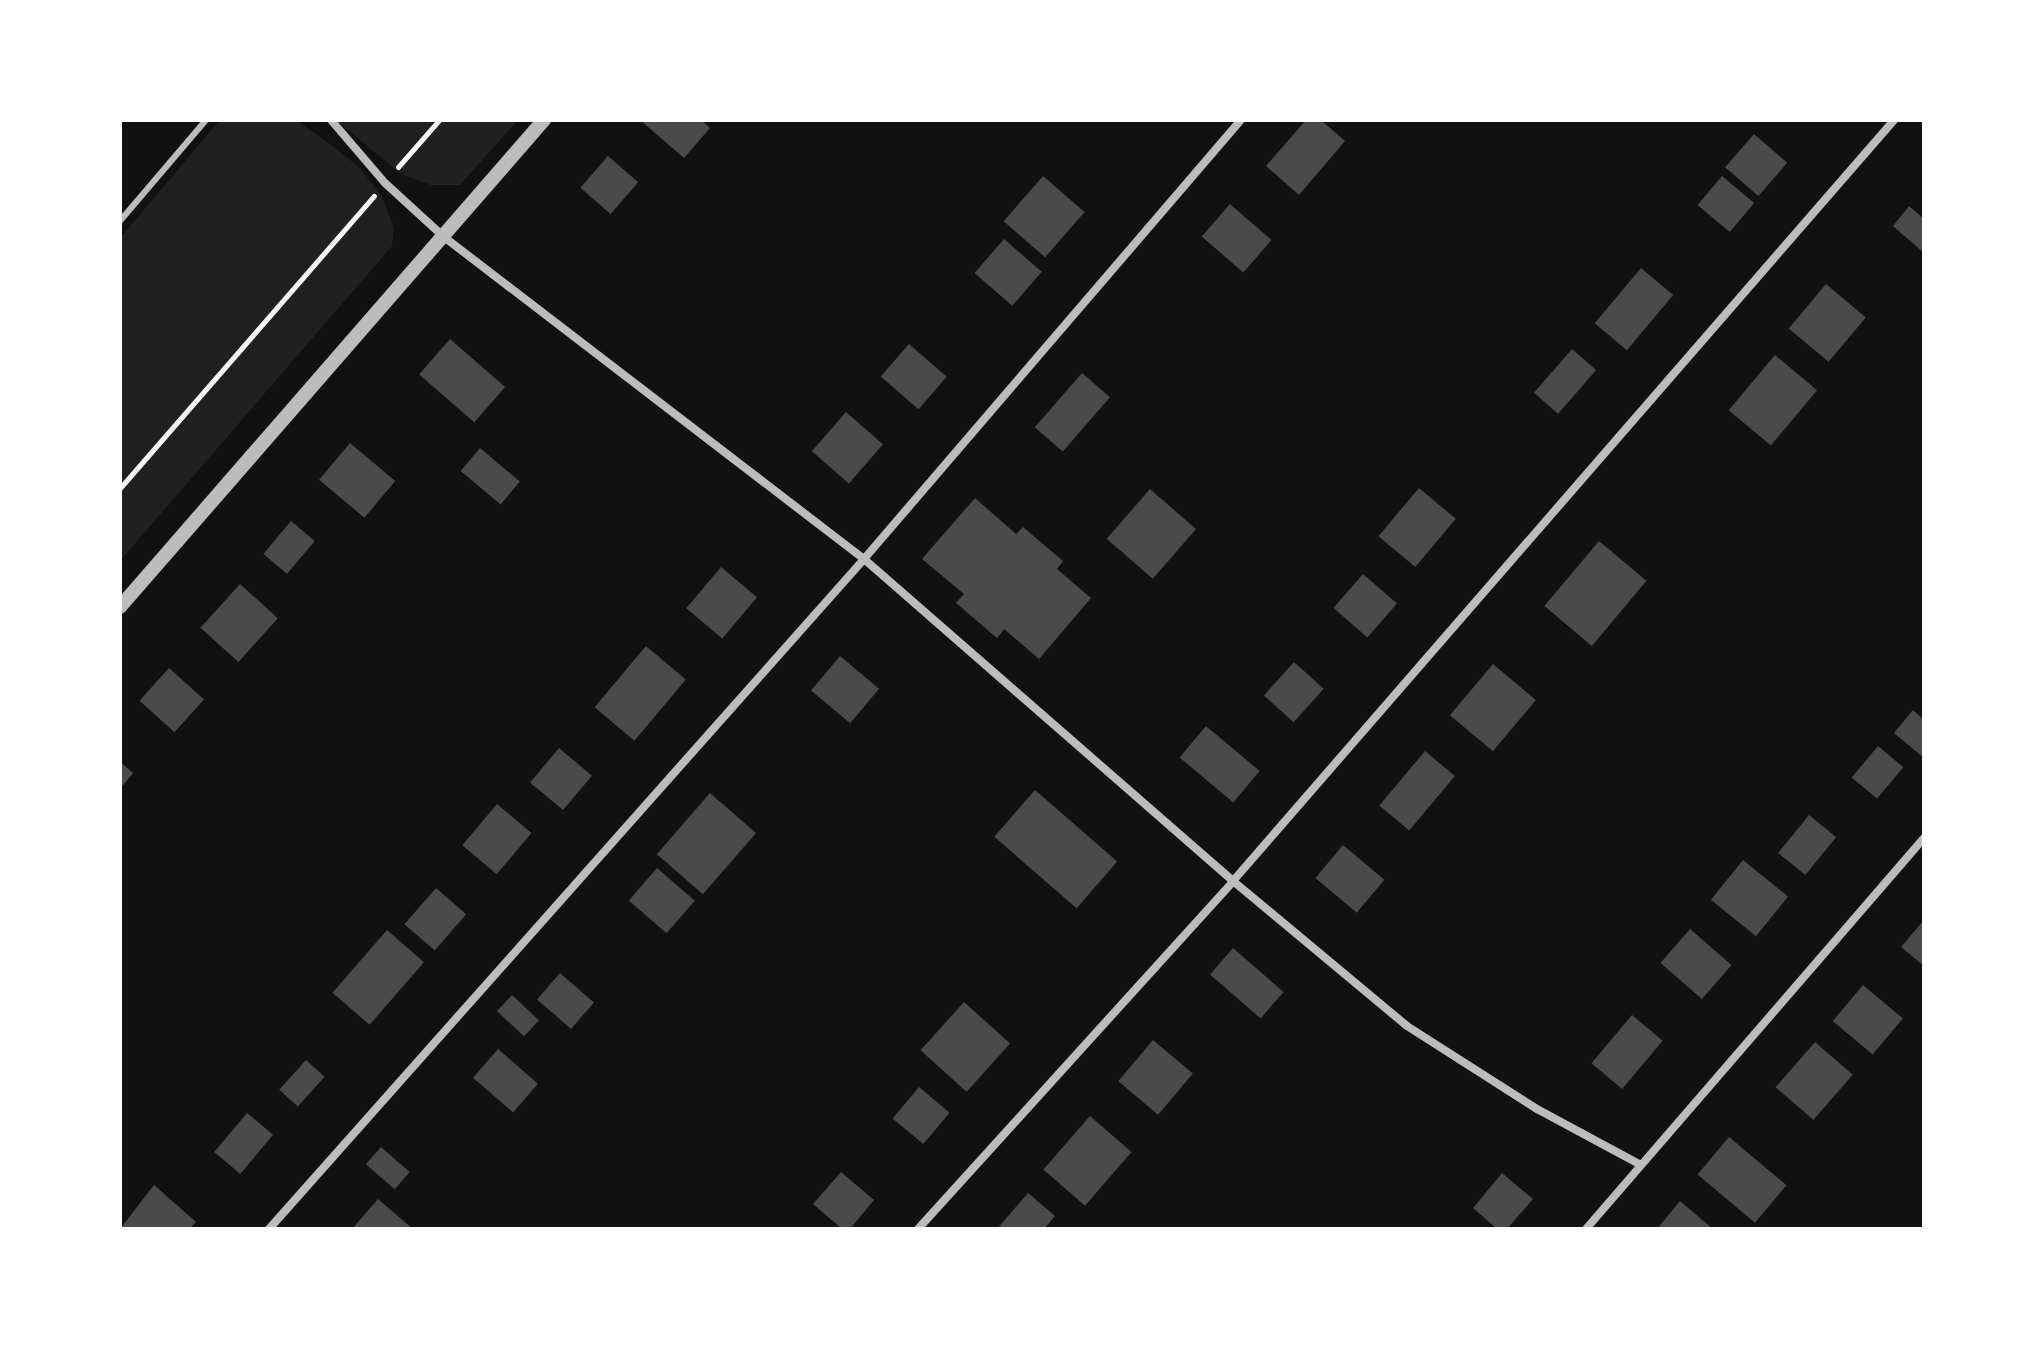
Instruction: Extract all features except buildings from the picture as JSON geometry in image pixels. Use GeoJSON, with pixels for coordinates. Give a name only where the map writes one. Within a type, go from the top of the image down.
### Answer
{"type":"FeatureCollection","features":[{"type":"Feature","properties":{"kind":"street"},"geometry":{"type":"LineString","coordinates":[[331,120],[385,183],[444,237],[864,559],[1233,881],[1407,1026],[1537,1109],[1639,1164]]}},
{"type":"Feature","properties":{"kind":"street"},"geometry":{"type":"LineString","coordinates":[[120,607],[544,120]]}},
{"type":"Feature","properties":{"kind":"street"},"geometry":{"type":"LineString","coordinates":[[269,1229],[864,559],[1241,120]]}},
{"type":"Feature","properties":{"kind":"street"},"geometry":{"type":"LineString","coordinates":[[918,1229],[1233,881],[1894,120]]}},
{"type":"Feature","properties":{"kind":"street"},"geometry":{"type":"LineString","coordinates":[[1586,1229],[1639,1164],[1924,838]]}},
{"type":"Feature","properties":{"kind":"lane"},"geometry":{"type":"LineString","coordinates":[[120,221],[206,120]]}},
{"type":"Feature","properties":{"kind":"path"},"geometry":{"type":"LineString","coordinates":[[120,488],[439,120]]}},
{"type":"Feature","properties":{"kind":"shaded area"},"geometry":{"type":"Polygon","coordinates":[[[220,120],[296,120],[326,141],[360,168],[381,195],[394,228],[392,246],[120,561],[120,238],[220,120]]]}},
{"type":"Feature","properties":{"kind":"shaded area"},"geometry":{"type":"Polygon","coordinates":[[[336,120],[518,120],[460,185],[431,185],[401,174],[336,120]]]}}]}
